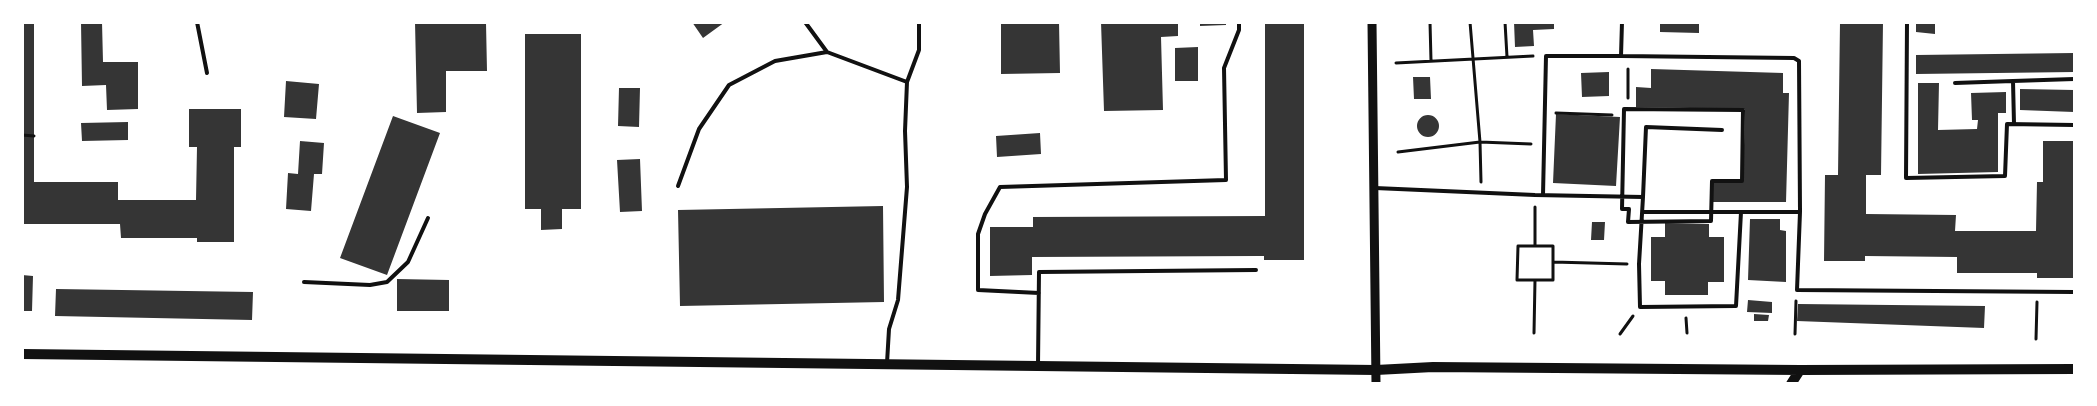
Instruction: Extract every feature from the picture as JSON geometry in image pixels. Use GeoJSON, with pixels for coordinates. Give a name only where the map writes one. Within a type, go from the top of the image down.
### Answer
{"type":"FeatureCollection","features":[{"type":"Feature","properties":{"kind":"main road"},"geometry":{"type":"LineString","coordinates":[[22,354],[1376,370],[1443,367],[1800,370],[2074,369]]}},
{"type":"Feature","properties":{"kind":"main road"},"geometry":{"type":"LineString","coordinates":[[1791,384],[1800,370]]}},
{"type":"Feature","properties":{"kind":"street"},"geometry":{"type":"LineString","coordinates":[[1372,22],[1376,384]]}},
{"type":"Feature","properties":{"kind":"lane"},"geometry":{"type":"LineString","coordinates":[[197,22],[207,73]]}},
{"type":"Feature","properties":{"kind":"lane"},"geometry":{"type":"LineString","coordinates":[[805,22],[827,52]]}},
{"type":"Feature","properties":{"kind":"lane"},"geometry":{"type":"LineString","coordinates":[[886,363],[889,329],[898,300],[906,187],[905,131],[908,82],[919,50],[919,22]]}},
{"type":"Feature","properties":{"kind":"lane"},"geometry":{"type":"LineString","coordinates":[[1039,293],[978,290],[978,234],[985,214],[1000,187],[1226,180],[1224,68],[1239,30],[1240,22]]}},
{"type":"Feature","properties":{"kind":"lane"},"geometry":{"type":"LineString","coordinates":[[1622,22],[1622,56]]}},
{"type":"Feature","properties":{"kind":"lane"},"geometry":{"type":"LineString","coordinates":[[1907,22],[1906,178],[2005,176],[2007,124],[2074,125]]}},
{"type":"Feature","properties":{"kind":"lane"},"geometry":{"type":"LineString","coordinates":[[678,186],[699,129],[729,85],[775,61],[827,52],[908,82]]}},
{"type":"Feature","properties":{"kind":"lane"},"geometry":{"type":"LineString","coordinates":[[1543,195],[1546,56],[1794,58],[1799,61],[1800,212],[1797,290],[2074,292]]}},
{"type":"Feature","properties":{"kind":"lane"},"geometry":{"type":"LineString","coordinates":[[1955,83],[2074,79]]}},
{"type":"Feature","properties":{"kind":"lane"},"geometry":{"type":"LineString","coordinates":[[2013,81],[2014,124]]}},
{"type":"Feature","properties":{"kind":"lane"},"geometry":{"type":"LineString","coordinates":[[1624,109],[1743,110],[1742,181],[1712,181],[1711,221],[1628,222],[1629,209],[1622,209],[1623,116],[1624,109]]}},
{"type":"Feature","properties":{"kind":"lane"},"geometry":{"type":"LineString","coordinates":[[1722,130],[1646,127],[1639,264],[1640,307],[1736,306],[1741,212]]}},
{"type":"Feature","properties":{"kind":"lane"},"geometry":{"type":"LineString","coordinates":[[1375,188],[1643,198]]}},
{"type":"Feature","properties":{"kind":"lane"},"geometry":{"type":"LineString","coordinates":[[1643,212],[1800,212]]}},
{"type":"Feature","properties":{"kind":"lane"},"geometry":{"type":"LineString","coordinates":[[304,282],[370,285],[387,282],[408,262],[428,218]]}},
{"type":"Feature","properties":{"kind":"lane"},"geometry":{"type":"LineString","coordinates":[[1038,365],[1039,272],[1256,270]]}},
{"type":"Feature","properties":{"kind":"path"},"geometry":{"type":"LineString","coordinates":[[1470,22],[1480,142],[1481,192]]}},
{"type":"Feature","properties":{"kind":"path"},"geometry":{"type":"LineString","coordinates":[[1505,22],[1507,57]]}},
{"type":"Feature","properties":{"kind":"path"},"geometry":{"type":"LineString","coordinates":[[1430,23],[1431,61]]}},
{"type":"Feature","properties":{"kind":"path"},"geometry":{"type":"LineString","coordinates":[[1396,63],[1546,56]]}},
{"type":"Feature","properties":{"kind":"path"},"geometry":{"type":"LineString","coordinates":[[1628,56],[1628,109]]}},
{"type":"Feature","properties":{"kind":"path"},"geometry":{"type":"LineString","coordinates":[[1545,112],[1623,116]]}},
{"type":"Feature","properties":{"kind":"path"},"geometry":{"type":"LineString","coordinates":[[22,135],[34,136]]}},
{"type":"Feature","properties":{"kind":"path"},"geometry":{"type":"LineString","coordinates":[[1398,152],[1480,142],[1544,144]]}},
{"type":"Feature","properties":{"kind":"path"},"geometry":{"type":"LineString","coordinates":[[1535,195],[1535,246]]}},
{"type":"Feature","properties":{"kind":"path"},"geometry":{"type":"LineString","coordinates":[[1518,246],[1535,246],[1553,246],[1553,280],[1517,280],[1518,246]]}},
{"type":"Feature","properties":{"kind":"path"},"geometry":{"type":"LineString","coordinates":[[1553,262],[1639,264]]}},
{"type":"Feature","properties":{"kind":"path"},"geometry":{"type":"LineString","coordinates":[[1534,333],[1535,280]]}},
{"type":"Feature","properties":{"kind":"path"},"geometry":{"type":"LineString","coordinates":[[1794,334],[1797,290]]}},
{"type":"Feature","properties":{"kind":"path"},"geometry":{"type":"LineString","coordinates":[[2036,339],[2038,292]]}},
{"type":"Feature","properties":{"kind":"path"},"geometry":{"type":"LineString","coordinates":[[1620,334],[1640,307]]}},
{"type":"Feature","properties":{"kind":"path"},"geometry":{"type":"LineString","coordinates":[[1686,325],[1687,334]]}},
{"type":"Feature","properties":{"kind":"building"},"geometry":{"type":"Polygon","coordinates":[[[22,22],[34,22],[34,182],[118,182],[118,200],[196,200],[197,147],[189,147],[189,109],[241,109],[241,147],[234,147],[234,242],[197,242],[197,238],[121,238],[120,224],[22,224],[22,22]]]}},
{"type":"Feature","properties":{"kind":"building"},"geometry":{"type":"Polygon","coordinates":[[[81,22],[102,22],[103,62],[138,62],[138,109],[107,110],[106,85],[82,86],[81,22]]]}},
{"type":"Feature","properties":{"kind":"building"},"geometry":{"type":"Polygon","coordinates":[[[415,22],[486,23],[487,71],[446,71],[446,112],[417,113],[415,22]]]}},
{"type":"Feature","properties":{"kind":"building"},"geometry":{"type":"Polygon","coordinates":[[[692,22],[725,22],[703,38],[692,22]]]}},
{"type":"Feature","properties":{"kind":"building"},"geometry":{"type":"Polygon","coordinates":[[[1001,22],[1059,22],[1060,73],[1001,74],[1001,22]]]}},
{"type":"Feature","properties":{"kind":"building"},"geometry":{"type":"Polygon","coordinates":[[[1101,22],[1178,22],[1178,36],[1161,37],[1163,110],[1104,111],[1101,22]]]}},
{"type":"Feature","properties":{"kind":"building"},"geometry":{"type":"Polygon","coordinates":[[[1200,22],[1226,22],[1226,25],[1200,26],[1200,22]]]}},
{"type":"Feature","properties":{"kind":"building"},"geometry":{"type":"Polygon","coordinates":[[[1265,22],[1304,22],[1304,260],[1264,260],[1264,256],[1032,257],[1032,275],[990,276],[990,227],[1033,227],[1033,217],[1265,216],[1265,22]]]}},
{"type":"Feature","properties":{"kind":"building"},"geometry":{"type":"Polygon","coordinates":[[[1514,22],[1554,22],[1554,29],[1533,30],[1534,46],[1515,47],[1514,22]]]}},
{"type":"Feature","properties":{"kind":"building"},"geometry":{"type":"Polygon","coordinates":[[[1660,22],[1699,22],[1699,33],[1660,32],[1660,22]]]}},
{"type":"Feature","properties":{"kind":"building"},"geometry":{"type":"Polygon","coordinates":[[[1840,22],[1883,22],[1881,175],[1866,175],[1866,214],[1956,215],[1955,231],[2036,231],[2037,182],[2043,182],[2043,141],[2074,141],[2074,278],[2037,278],[2037,273],[1957,273],[1957,257],[1865,256],[1865,261],[1824,261],[1825,175],[1838,175],[1840,22]]]}},
{"type":"Feature","properties":{"kind":"building"},"geometry":{"type":"Polygon","coordinates":[[[1916,22],[1935,22],[1935,34],[1916,32],[1916,22]]]}},
{"type":"Feature","properties":{"kind":"building"},"geometry":{"type":"Polygon","coordinates":[[[525,34],[581,34],[581,209],[562,209],[562,229],[541,230],[541,209],[525,209],[525,34]]]}},
{"type":"Feature","properties":{"kind":"building"},"geometry":{"type":"Polygon","coordinates":[[[1198,47],[1198,81],[1175,81],[1175,48],[1198,47]]]}},
{"type":"Feature","properties":{"kind":"building"},"geometry":{"type":"Polygon","coordinates":[[[2074,53],[2074,72],[1916,74],[1916,55],[2074,53]]]}},
{"type":"Feature","properties":{"kind":"building"},"geometry":{"type":"Polygon","coordinates":[[[1651,69],[1783,73],[1783,93],[1789,93],[1786,202],[1713,202],[1713,182],[1743,182],[1745,109],[1636,107],[1636,87],[1651,88],[1651,69]]]}},
{"type":"Feature","properties":{"kind":"building"},"geometry":{"type":"Polygon","coordinates":[[[1609,72],[1609,96],[1582,97],[1581,73],[1609,72]]]}},
{"type":"Feature","properties":{"kind":"building"},"geometry":{"type":"Polygon","coordinates":[[[1413,77],[1430,77],[1431,99],[1414,99],[1413,77]]]}},
{"type":"Feature","properties":{"kind":"building"},"geometry":{"type":"Polygon","coordinates":[[[286,81],[319,84],[316,119],[284,117],[286,81]]]}},
{"type":"Feature","properties":{"kind":"building"},"geometry":{"type":"Polygon","coordinates":[[[1918,83],[1939,83],[1938,130],[1977,129],[1978,120],[1972,120],[1971,93],[2006,92],[2006,113],[1998,113],[1998,172],[1918,174],[1918,83]]]}},
{"type":"Feature","properties":{"kind":"building"},"geometry":{"type":"Polygon","coordinates":[[[619,88],[640,88],[639,127],[618,126],[619,88]]]}},
{"type":"Feature","properties":{"kind":"building"},"geometry":{"type":"Polygon","coordinates":[[[2020,89],[2074,90],[2074,112],[2020,110],[2020,89]]]}},
{"type":"Feature","properties":{"kind":"building"},"geometry":{"type":"Polygon","coordinates":[[[1556,114],[1620,117],[1616,186],[1553,183],[1556,114]]]}},
{"type":"Feature","properties":{"kind":"building"},"geometry":{"type":"Polygon","coordinates":[[[1428,115],[1436,118],[1439,126],[1436,134],[1428,137],[1420,134],[1417,126],[1420,118],[1428,115]]]}},
{"type":"Feature","properties":{"kind":"building"},"geometry":{"type":"Polygon","coordinates":[[[393,116],[440,133],[387,275],[340,258],[393,116]]]}},
{"type":"Feature","properties":{"kind":"building"},"geometry":{"type":"Polygon","coordinates":[[[128,122],[128,140],[82,141],[81,123],[128,122]]]}},
{"type":"Feature","properties":{"kind":"building"},"geometry":{"type":"Polygon","coordinates":[[[1040,133],[1041,154],[997,157],[996,136],[1040,133]]]}},
{"type":"Feature","properties":{"kind":"building"},"geometry":{"type":"Polygon","coordinates":[[[300,141],[324,143],[322,174],[314,174],[311,211],[286,209],[288,173],[298,174],[300,141]]]}},
{"type":"Feature","properties":{"kind":"building"},"geometry":{"type":"Polygon","coordinates":[[[640,159],[642,211],[620,212],[617,160],[640,159]]]}},
{"type":"Feature","properties":{"kind":"building"},"geometry":{"type":"Polygon","coordinates":[[[883,206],[884,302],[680,306],[678,210],[883,206]]]}},
{"type":"Feature","properties":{"kind":"building"},"geometry":{"type":"Polygon","coordinates":[[[1750,219],[1780,219],[1780,230],[1786,231],[1786,282],[1748,280],[1750,219]]]}},
{"type":"Feature","properties":{"kind":"building"},"geometry":{"type":"Polygon","coordinates":[[[1592,222],[1605,222],[1604,240],[1591,240],[1592,222]]]}},
{"type":"Feature","properties":{"kind":"building"},"geometry":{"type":"Polygon","coordinates":[[[1665,223],[1709,224],[1709,237],[1724,237],[1724,282],[1708,282],[1708,295],[1665,295],[1665,281],[1651,281],[1651,237],[1665,237],[1665,223]]]}},
{"type":"Feature","properties":{"kind":"building"},"geometry":{"type":"Polygon","coordinates":[[[22,275],[33,276],[32,311],[22,311],[22,275]]]}},
{"type":"Feature","properties":{"kind":"building"},"geometry":{"type":"Polygon","coordinates":[[[397,279],[449,280],[449,311],[397,311],[397,279]]]}},
{"type":"Feature","properties":{"kind":"building"},"geometry":{"type":"Polygon","coordinates":[[[56,289],[253,292],[252,320],[55,316],[56,289]]]}},
{"type":"Feature","properties":{"kind":"building"},"geometry":{"type":"Polygon","coordinates":[[[1748,300],[1772,302],[1772,313],[1747,312],[1748,300]]]}},
{"type":"Feature","properties":{"kind":"building"},"geometry":{"type":"Polygon","coordinates":[[[1798,304],[1985,306],[1984,328],[1797,321],[1798,304]]]}},
{"type":"Feature","properties":{"kind":"building"},"geometry":{"type":"Polygon","coordinates":[[[1754,314],[1769,315],[1768,321],[1754,321],[1754,314]]]}}]}
